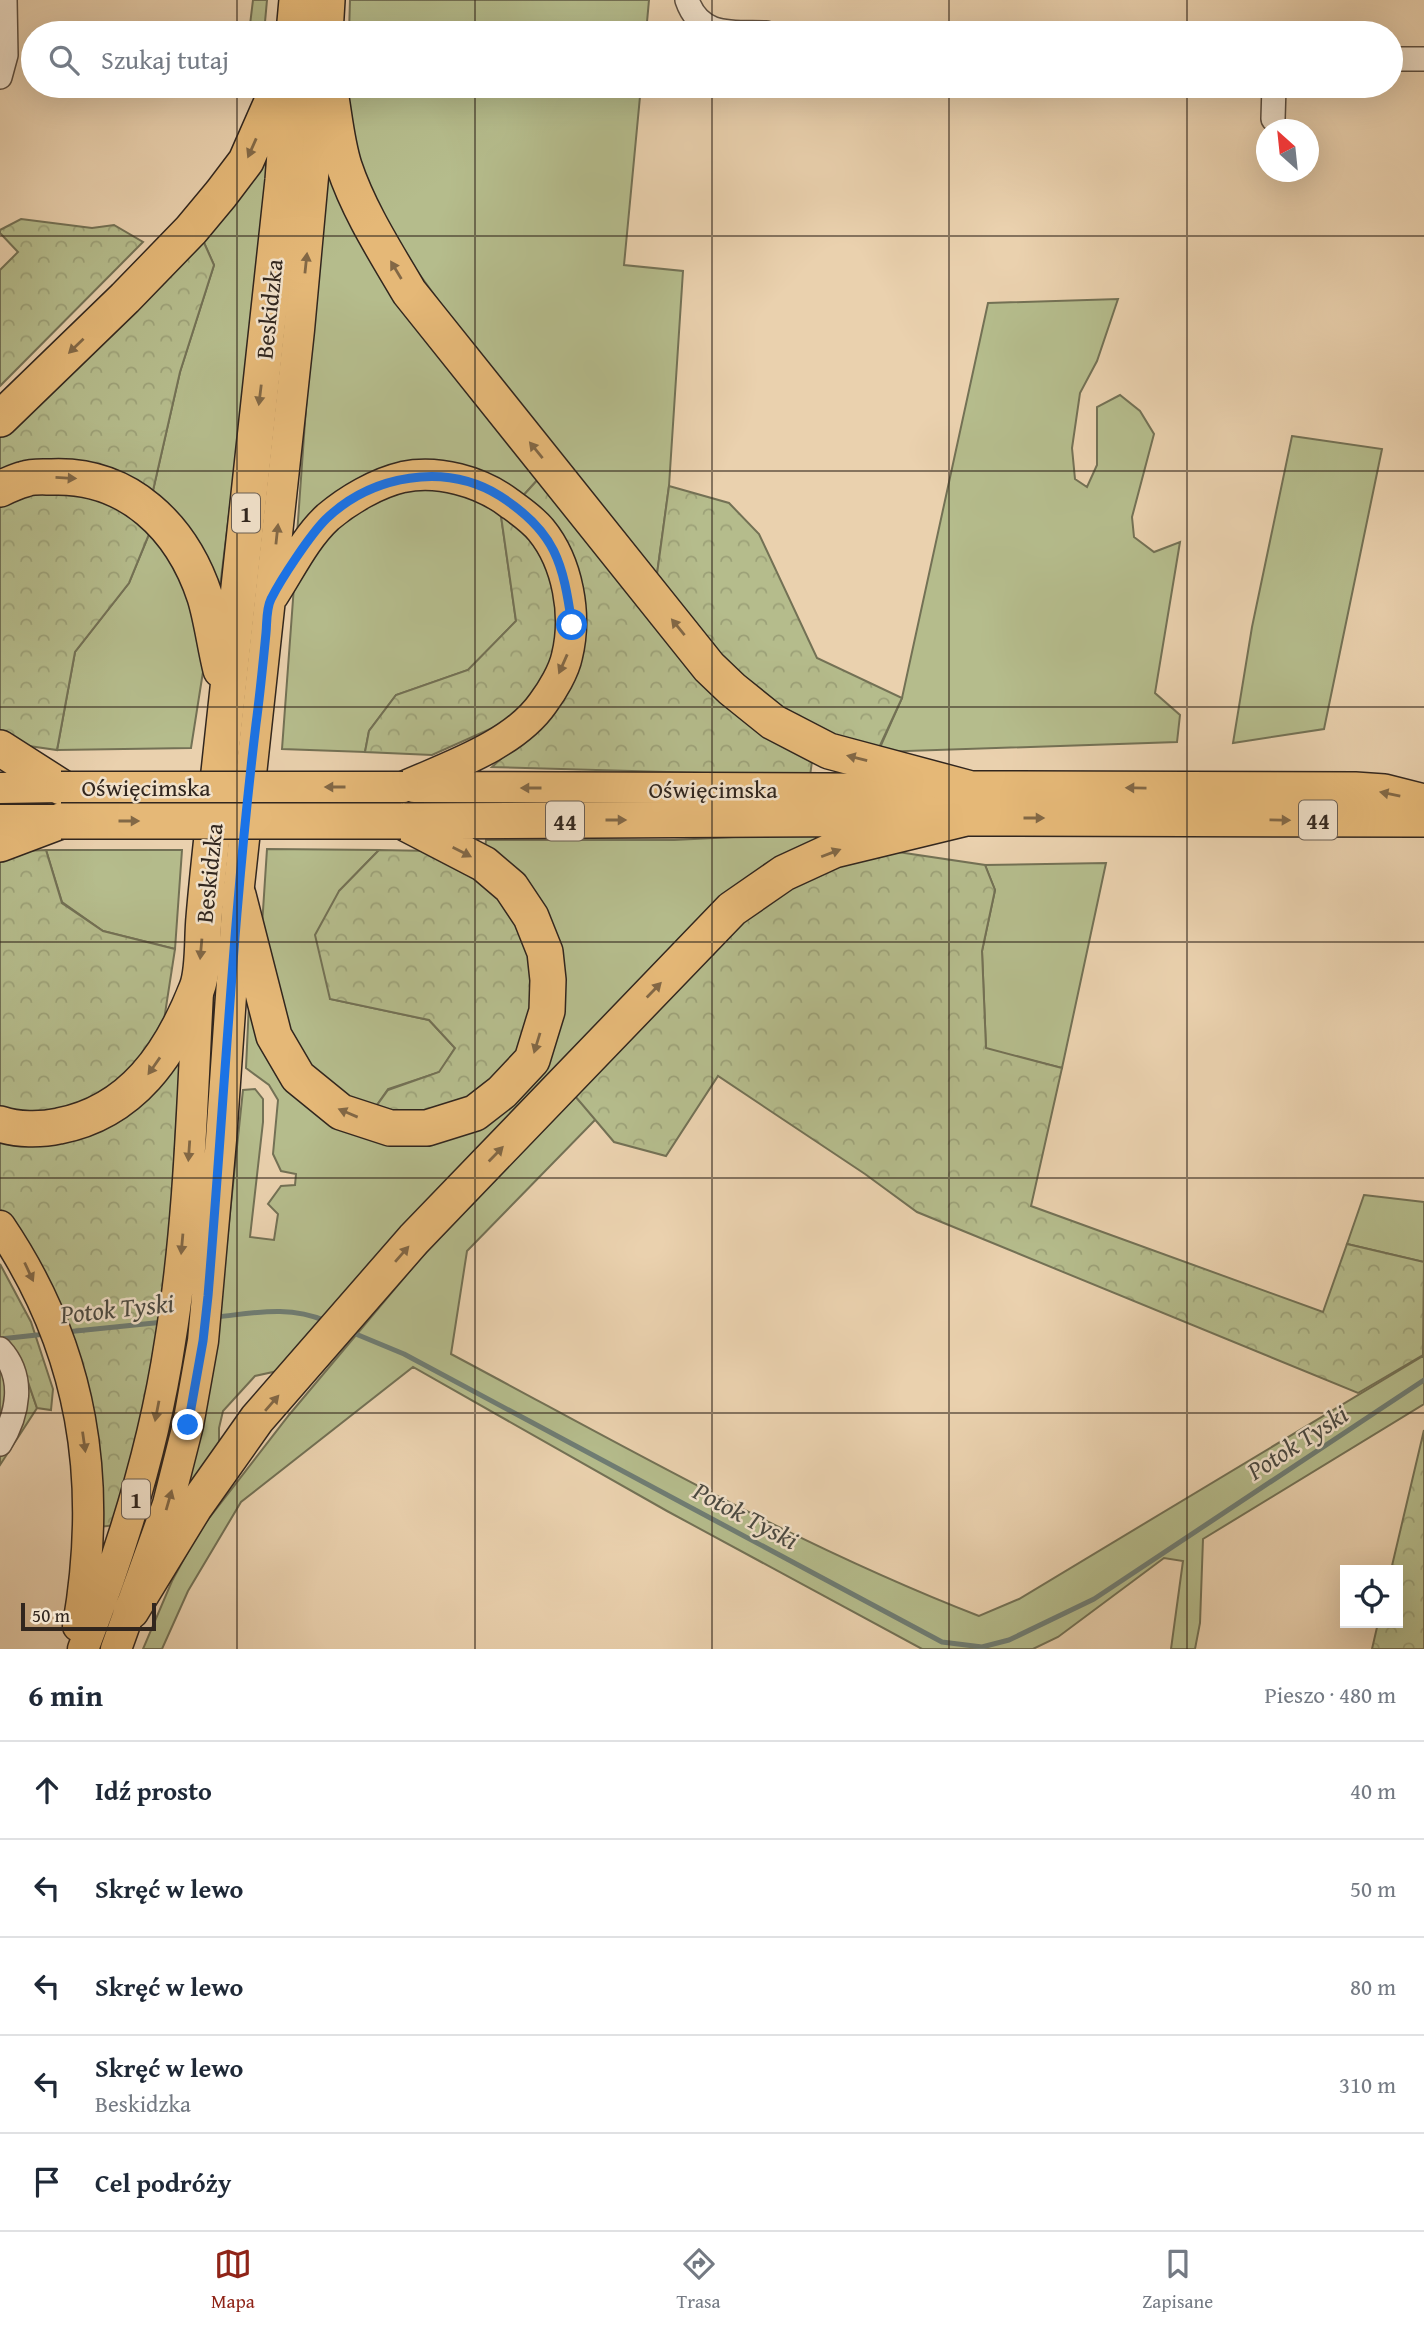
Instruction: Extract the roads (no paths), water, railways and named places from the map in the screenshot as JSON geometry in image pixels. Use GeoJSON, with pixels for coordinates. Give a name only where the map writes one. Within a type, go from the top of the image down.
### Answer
{"type":"FeatureCollection","features":[{"type":"Feature","properties":{"kind":"highway"},"geometry":{"type":"LineString","coordinates":[[295,21],[297,0]]}},
{"type":"Feature","properties":{"kind":"highway"},"geometry":{"type":"LineString","coordinates":[[326,21],[327,0]]}},
{"type":"Feature","properties":{"kind":"highway"},"geometry":{"type":"LineString","coordinates":[[0,419],[191,230],[246,161],[274,98]]}},
{"type":"Feature","properties":{"kind":"highway","name":"Beskidzka"},"geometry":{"type":"LineString","coordinates":[[198,985],[283,180],[289,98]]}},
{"type":"Feature","properties":{"kind":"highway"},"geometry":{"type":"LineString","coordinates":[[331,98],[347,174],[372,231],[409,292],[709,667],[732,690],[774,722],[829,751],[968,803]]}},
{"type":"Feature","properties":{"kind":"highway"},"geometry":{"type":"LineString","coordinates":[[0,489],[27,478],[67,476],[106,483],[146,507],[169,527],[187,557],[204,596],[227,699]]}},
{"type":"Feature","properties":{"kind":"highway"},"geometry":{"type":"LineString","coordinates":[[0,748],[61,804],[0,844]]}},
{"type":"Feature","properties":{"kind":"highway","name":"Oświęcimska"},"geometry":{"type":"LineString","coordinates":[[61,804],[968,803],[1355,790],[1384,792],[1424,802]]}},
{"type":"Feature","properties":{"kind":"highway"},"geometry":{"type":"LineString","coordinates":[[131,1611],[194,1508],[257,1419],[414,1239],[732,909],[784,873],[834,850],[968,803]]}},
{"type":"Feature","properties":{"kind":"highway","name":"Oświęcimska"},"geometry":{"type":"LineString","coordinates":[[968,803],[1424,819]]}},
{"type":"Feature","properties":{"kind":"highway"},"geometry":{"type":"LineString","coordinates":[[238,895],[274,1036],[298,1077],[341,1112],[390,1128],[427,1128],[475,1113],[502,1092],[532,1060],[547,1011],[545,952],[531,917],[511,887],[402,804]]}},
{"type":"Feature","properties":{"kind":"highway"},"geometry":{"type":"LineString","coordinates":[[0,1124],[46,1129],[83,1121],[121,1101],[156,1065],[198,985]]}},
{"type":"Feature","properties":{"kind":"main road","name":"Beskidzka"},"geometry":{"type":"LineString","coordinates":[[116,1649],[168,1504],[188,1425],[203,1341],[238,895],[299,330],[321,98]]}},
{"type":"Feature","properties":{"kind":"main road"},"geometry":{"type":"LineString","coordinates":[[269,602],[313,534],[328,518],[380,486],[404,477],[433,476],[480,485],[500,497],[541,530],[556,552],[565,579],[572,625],[567,659],[543,704],[522,726],[471,756],[402,804]]}},
{"type":"Feature","properties":{"kind":"main road","name":"Oświęcimska"},"geometry":{"type":"LineString","coordinates":[[0,788],[61,804]]}},
{"type":"Feature","properties":{"kind":"main road","name":"Oświęcimska"},"geometry":{"type":"LineString","coordinates":[[0,820],[61,804]]}},
{"type":"Feature","properties":{"kind":"main road","name":"Beskidzka"},"geometry":{"type":"LineString","coordinates":[[83,1649],[137,1495],[170,1344],[190,1140],[198,985]]}},
{"type":"Feature","properties":{"kind":"main road"},"geometry":{"type":"LineString","coordinates":[[0,1226],[23,1259],[52,1322],[81,1420],[90,1526],[85,1588],[74,1649]]}},
{"type":"Feature","properties":{"kind":"street"},"geometry":{"type":"LineString","coordinates":[[0,77],[6,55],[5,0]]}},
{"type":"Feature","properties":{"kind":"street"},"geometry":{"type":"LineString","coordinates":[[687,0],[692,14],[698,21]]}},
{"type":"Feature","properties":{"kind":"street"},"geometry":{"type":"LineString","coordinates":[[1403,59],[1424,59]]}},
{"type":"Feature","properties":{"kind":"street"},"geometry":{"type":"LineString","coordinates":[[1273,119],[1274,98]]}},
{"type":"Feature","properties":{"kind":"street"},"geometry":{"type":"LineString","coordinates":[[0,1444],[16,1412],[17,1396],[11,1365],[2,1352]]}},
{"type":"Feature","properties":{"kind":"waterway","name":"Potok Tyski"},"geometry":{"type":"LineString","coordinates":[[216,1317],[285,1312],[326,1321]]}},
{"type":"Feature","properties":{"kind":"waterway","name":"Potok Tyski"},"geometry":{"type":"LineString","coordinates":[[66,1332],[164,1322]]}},
{"type":"Feature","properties":{"kind":"waterway","name":"Potok Tyski"},"geometry":{"type":"LineString","coordinates":[[351,1332],[404,1354],[942,1642],[982,1647],[1009,1640],[1094,1599],[1424,1380]]}},
{"type":"Feature","properties":{"kind":"waterway","name":"Potok Tyski"},"geometry":{"type":"LineString","coordinates":[[0,1339],[46,1334]]}}]}
